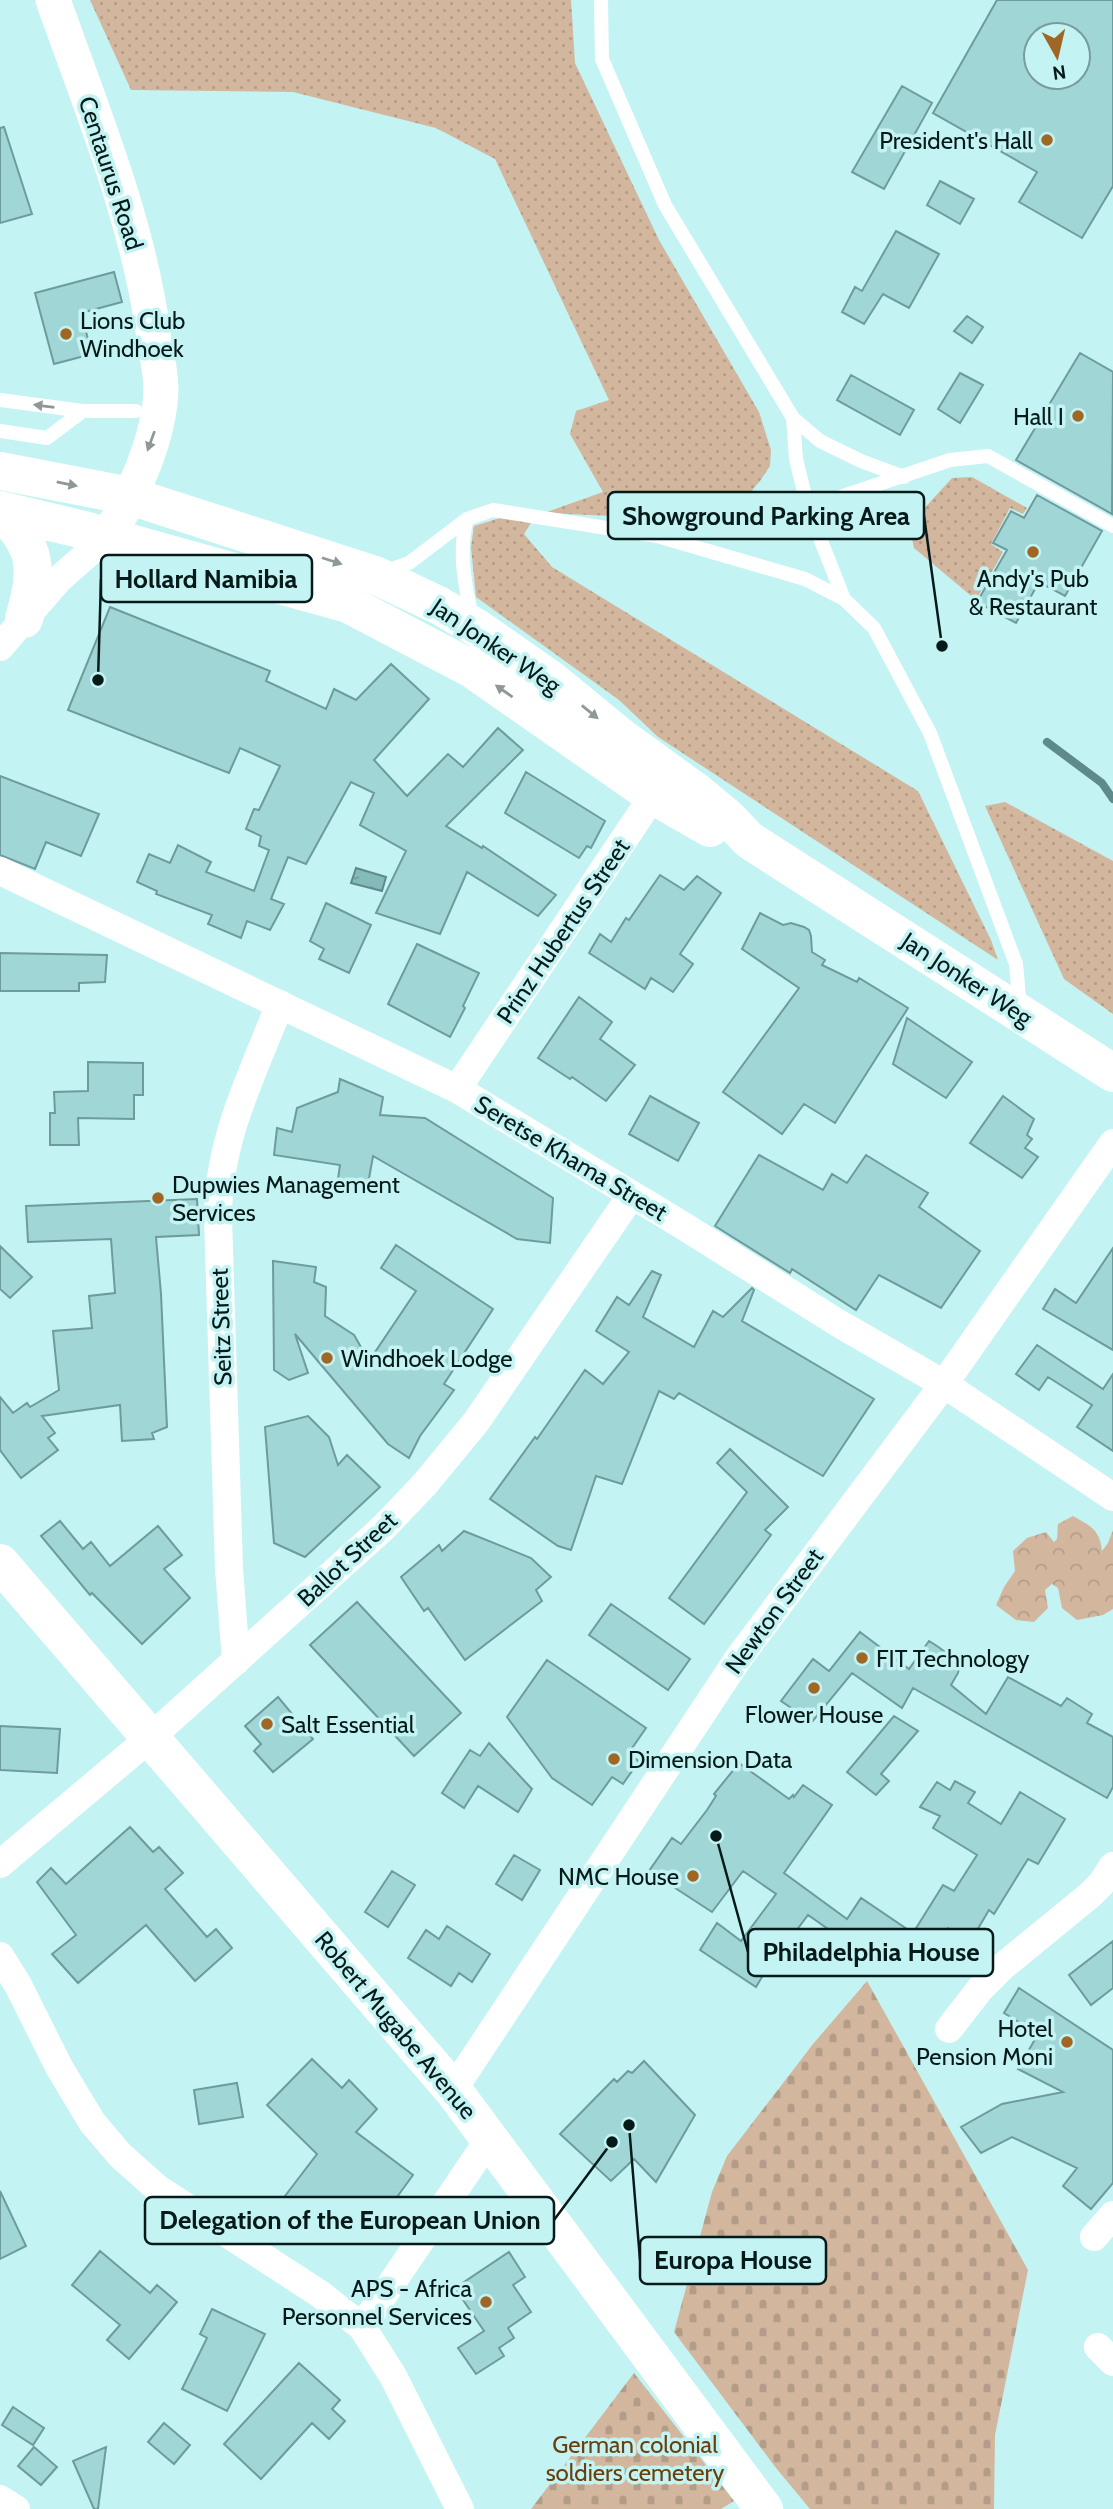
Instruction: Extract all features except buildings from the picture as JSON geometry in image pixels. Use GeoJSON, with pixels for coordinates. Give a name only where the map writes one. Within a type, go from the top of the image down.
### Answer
{"type":"FeatureCollection","features":[{"type":"Feature","properties":{"kind":"main road","name":"Jan Jonker Weg"},"geometry":{"type":"LineString","coordinates":[[0,471],[120,494],[375,575],[440,606],[474,626],[550,679],[622,738],[661,784]]}},
{"type":"Feature","properties":{"kind":"main road","name":"Jan Jonker Weg"},"geometry":{"type":"LineString","coordinates":[[1,511],[95,534],[348,604],[472,668],[661,784],[728,818],[749,840],[1113,1073]]}},
{"type":"Feature","properties":{"kind":"main road"},"geometry":{"type":"LineString","coordinates":[[1,511],[28,547],[32,561],[33,578],[12,633]]}},
{"type":"Feature","properties":{"kind":"main road","name":"Robert Mugabe Avenue"},"geometry":{"type":"LineString","coordinates":[[0,1563],[453,2090],[764,2509]]}},
{"type":"Feature","properties":{"kind":"street","name":"Centaurus Road"},"geometry":{"type":"LineString","coordinates":[[12,633],[95,534],[120,494],[155,431],[161,388],[149,302],[134,240],[115,176],[53,0]]}},
{"type":"Feature","properties":{"kind":"street","name":"Centaurus Road"},"geometry":{"type":"LineString","coordinates":[[120,494],[136,411],[155,350]]}},
{"type":"Feature","properties":{"kind":"street","name":"Prinz Hubertus Street"},"geometry":{"type":"LineString","coordinates":[[457,1089],[661,784]]}},
{"type":"Feature","properties":{"kind":"street","name":"Seretse Khama Street"},"geometry":{"type":"LineString","coordinates":[[0,872],[457,1089],[838,1323],[944,1384],[1113,1497]]}},
{"type":"Feature","properties":{"kind":"street","name":"Seitz Street"},"geometry":{"type":"LineString","coordinates":[[236,1661],[229,1554],[219,1183],[231,1128],[280,1004]]}},
{"type":"Feature","properties":{"kind":"street","name":"Newton Street"},"geometry":{"type":"LineString","coordinates":[[453,2090],[738,1658],[944,1384],[1113,1143]]}},
{"type":"Feature","properties":{"kind":"street","name":"Ballot Street"},"geometry":{"type":"LineString","coordinates":[[0,1864],[150,1738],[383,1528],[476,1422],[631,1196]]}},
{"type":"Feature","properties":{"kind":"street"},"geometry":{"type":"LineString","coordinates":[[949,2029],[991,1978],[1090,1895],[1113,1866]]}},
{"type":"Feature","properties":{"kind":"street"},"geometry":{"type":"LineString","coordinates":[[0,1956],[18,1985],[59,2067],[92,2122],[120,2155],[157,2188],[320,2294],[362,2327],[393,2376],[460,2509]]}},
{"type":"Feature","properties":{"kind":"street"},"geometry":{"type":"LineString","coordinates":[[362,2327],[491,2138]]}},
{"type":"Feature","properties":{"kind":"street"},"geometry":{"type":"LineString","coordinates":[[1094,2237],[1113,2215]]}},
{"type":"Feature","properties":{"kind":"street"},"geometry":{"type":"LineString","coordinates":[[0,2499],[16,2509]]}},
{"type":"Feature","properties":{"kind":"lane"},"geometry":{"type":"LineString","coordinates":[[601,0],[602,59],[665,205],[793,418],[820,441],[861,461],[904,477]]}},
{"type":"Feature","properties":{"kind":"lane"},"geometry":{"type":"LineString","coordinates":[[0,400],[83,411],[136,411]]}},
{"type":"Feature","properties":{"kind":"lane"},"geometry":{"type":"LineString","coordinates":[[0,431],[47,438],[83,411]]}},
{"type":"Feature","properties":{"kind":"lane"},"geometry":{"type":"LineString","coordinates":[[793,418],[796,459],[808,508],[844,599]]}},
{"type":"Feature","properties":{"kind":"lane"},"geometry":{"type":"LineString","coordinates":[[657,536],[762,519],[808,508],[950,460],[988,456],[1113,526]]}},
{"type":"Feature","properties":{"kind":"lane"},"geometry":{"type":"LineString","coordinates":[[375,575],[409,563],[467,519],[493,510],[657,536],[805,579],[844,599],[874,628],[930,733],[1016,964],[1021,1013]]}},
{"type":"Feature","properties":{"kind":"lane"},"geometry":{"type":"LineString","coordinates":[[467,519],[463,532],[463,550],[474,626]]}},
{"type":"Feature","properties":{"kind":"green space"},"geometry":{"type":"Polygon","coordinates":[[[90,0],[571,0],[575,63],[659,240],[759,412],[771,450],[770,466],[760,481],[748,495],[730,506],[658,518],[544,513],[603,492],[570,434],[576,411],[609,400],[495,159],[436,128],[293,92],[131,90],[90,0]]]}},
{"type":"Feature","properties":{"kind":"green space"},"geometry":{"type":"Polygon","coordinates":[[[972,477],[1027,508],[1023,514],[1010,508],[991,544],[1003,552],[976,600],[914,548],[909,525],[952,478],[972,477]]]}},
{"type":"Feature","properties":{"kind":"green space"},"geometry":{"type":"Polygon","coordinates":[[[503,517],[531,523],[524,534],[552,567],[918,791],[991,940],[998,960],[658,737],[619,700],[476,597],[471,547],[474,526],[503,517]]]}},
{"type":"Feature","properties":{"kind":"green space"},"geometry":{"type":"Polygon","coordinates":[[[1005,802],[1113,861],[1113,1014],[1064,979],[985,806],[1005,802]]]}},
{"type":"Feature","properties":{"kind":"green space"},"geometry":{"type":"Polygon","coordinates":[[[1073,1516],[1093,1529],[1099,1538],[1102,1551],[1113,1530],[1113,1609],[1103,1615],[1077,1620],[1062,1608],[1058,1588],[1052,1584],[1045,1590],[1048,1608],[1034,1622],[1016,1620],[996,1605],[1015,1571],[1013,1551],[1027,1538],[1046,1532],[1054,1542],[1057,1539],[1058,1524],[1073,1516]]]}},
{"type":"Feature","properties":{"kind":"green space"},"geometry":{"type":"Polygon","coordinates":[[[867,1981],[1028,2270],[995,2435],[994,2509],[810,2509],[674,2332],[712,2192],[727,2156],[813,2044],[867,1981]]]}},
{"type":"Feature","properties":{"kind":"green space","name":"German colonial soldiers cemetery"},"geometry":{"type":"Polygon","coordinates":[[[634,2373],[734,2501],[721,2509],[531,2509],[634,2373]]]}},
{"type":"Feature","properties":{"kind":"water"},"geometry":{"type":"Polygon","coordinates":[[[356,868],[386,877],[382,891],[351,883],[356,868]]]}},
{"type":"Feature","properties":{"kind":"waterway"},"geometry":{"type":"LineString","coordinates":[[1047,742],[1102,783],[1113,799]]}},
{"type":"Feature","properties":{"kind":"place","name":"President's Hall"},"geometry":{"type":"Point","coordinates":[1047,140]}},
{"type":"Feature","properties":{"kind":"place","name":"Lions Club Windhoek"},"geometry":{"type":"Point","coordinates":[66,334]}},
{"type":"Feature","properties":{"kind":"place","name":"Hall I"},"geometry":{"type":"Point","coordinates":[1078,416]}},
{"type":"Feature","properties":{"kind":"place","name":"Andy's Pub & Restaurant"},"geometry":{"type":"Point","coordinates":[1033,552]}},
{"type":"Feature","properties":{"kind":"place","name":"Showground Parking Area"},"geometry":{"type":"Point","coordinates":[942,646]}},
{"type":"Feature","properties":{"kind":"place","name":"Hollard Namibia"},"geometry":{"type":"Point","coordinates":[98,680]}},
{"type":"Feature","properties":{"kind":"place","name":"Dupwies Management Services"},"geometry":{"type":"Point","coordinates":[158,1198]}},
{"type":"Feature","properties":{"kind":"place","name":"Windhoek Lodge"},"geometry":{"type":"Point","coordinates":[327,1358]}},
{"type":"Feature","properties":{"kind":"place","name":"FIT Technology"},"geometry":{"type":"Point","coordinates":[862,1658]}},
{"type":"Feature","properties":{"kind":"place","name":"Flower House"},"geometry":{"type":"Point","coordinates":[814,1688]}},
{"type":"Feature","properties":{"kind":"place","name":"Salt Essential"},"geometry":{"type":"Point","coordinates":[267,1724]}},
{"type":"Feature","properties":{"kind":"place","name":"Dimension Data"},"geometry":{"type":"Point","coordinates":[614,1759]}},
{"type":"Feature","properties":{"kind":"place","name":"Philadelphia House"},"geometry":{"type":"Point","coordinates":[716,1836]}},
{"type":"Feature","properties":{"kind":"place","name":"NMC House"},"geometry":{"type":"Point","coordinates":[693,1876]}},
{"type":"Feature","properties":{"kind":"place","name":"Hotel Pension Moni"},"geometry":{"type":"Point","coordinates":[1067,2042]}},
{"type":"Feature","properties":{"kind":"place","name":"Europa House"},"geometry":{"type":"Point","coordinates":[629,2125]}},
{"type":"Feature","properties":{"kind":"place","name":"Delegation of the European Union"},"geometry":{"type":"Point","coordinates":[612,2142]}},
{"type":"Feature","properties":{"kind":"place","name":"APS - Africa Personnel Services"},"geometry":{"type":"Point","coordinates":[486,2302]}}]}
